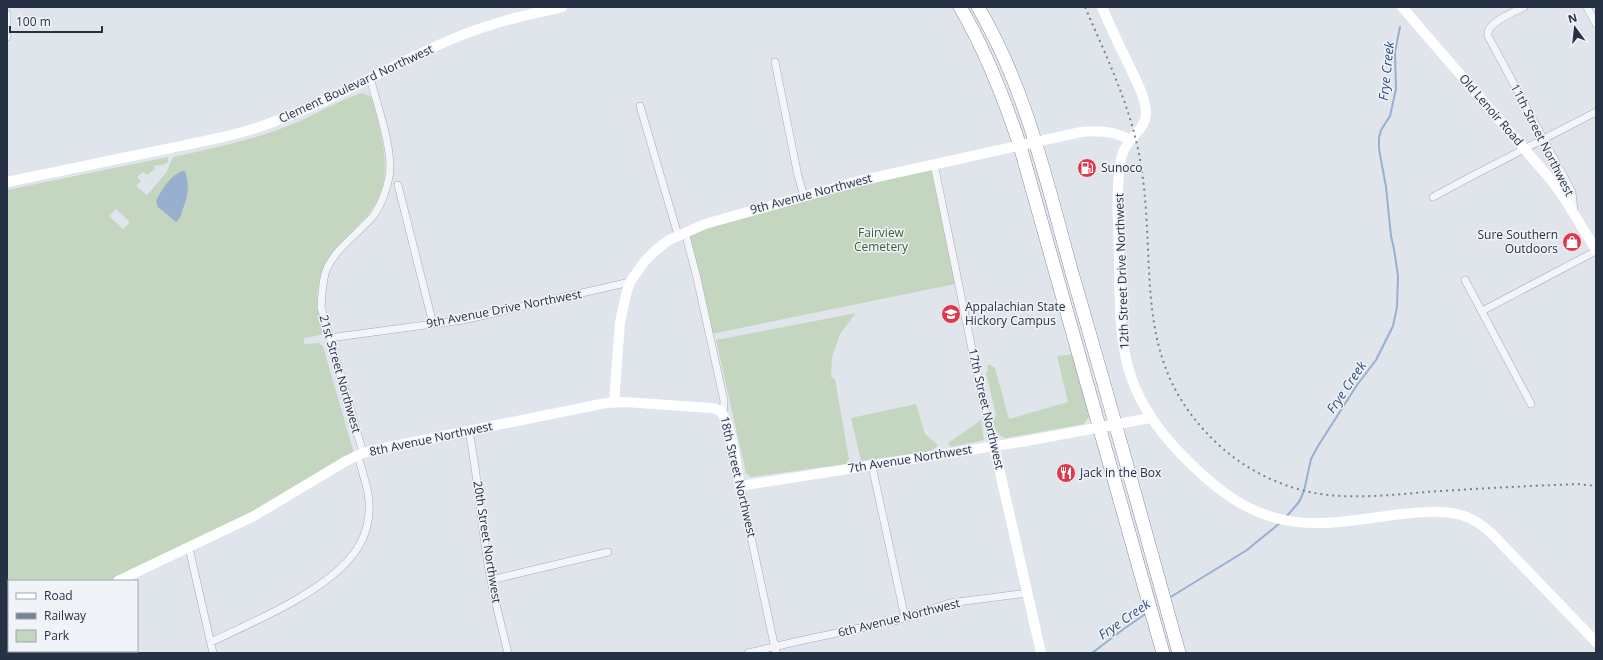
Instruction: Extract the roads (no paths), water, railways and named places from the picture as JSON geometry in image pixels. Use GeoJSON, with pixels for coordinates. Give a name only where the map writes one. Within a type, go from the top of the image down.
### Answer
{"type":"FeatureCollection","features":[{"type":"Feature","properties":{"kind":"highway"},"geometry":{"type":"LineString","coordinates":[[960,7],[993,73],[1020,146],[1101,428],[1163,653]]}},
{"type":"Feature","properties":{"kind":"highway"},"geometry":{"type":"LineString","coordinates":[[978,7],[986,20],[1013,80],[1035,143],[1116,425],[1179,653]]}},
{"type":"Feature","properties":{"kind":"street","name":"Clement Boulevard Northwest"},"geometry":{"type":"LineString","coordinates":[[7,182],[244,132],[297,113],[401,62],[457,37],[537,10],[562,7]]}},
{"type":"Feature","properties":{"kind":"street","name":"12th Street Drive Northwest"},"geometry":{"type":"LineString","coordinates":[[1102,7],[1143,100],[1146,113],[1145,120],[1124,149],[1122,155],[1119,174],[1118,221],[1121,335],[1128,371],[1135,389],[1150,418],[1175,448],[1209,481],[1243,505],[1275,518],[1290,521],[1323,523],[1423,512],[1443,512],[1461,515],[1485,527],[1596,642]]}},
{"type":"Feature","properties":{"kind":"street","name":"Old Lenoir Road"},"geometry":{"type":"LineString","coordinates":[[1402,7],[1552,181],[1575,216]]}},
{"type":"Feature","properties":{"kind":"street","name":"11th Street Northwest"},"geometry":{"type":"LineString","coordinates":[[1524,7],[1493,24],[1489,29],[1488,36],[1572,192],[1575,216],[1596,251]]}},
{"type":"Feature","properties":{"kind":"street"},"geometry":{"type":"LineString","coordinates":[[1587,7],[1596,24]]}},
{"type":"Feature","properties":{"kind":"street"},"geometry":{"type":"LineString","coordinates":[[7,14],[7,38]]}},
{"type":"Feature","properties":{"kind":"street"},"geometry":{"type":"LineString","coordinates":[[775,62],[798,176],[804,196]]}},
{"type":"Feature","properties":{"kind":"street","name":"21st Street Northwest"},"geometry":{"type":"LineString","coordinates":[[211,642],[270,613],[308,591],[335,572],[352,557],[364,536],[369,512],[368,494],[360,454],[321,307],[327,269],[339,248],[374,215],[389,176],[390,154],[370,78]]}},
{"type":"Feature","properties":{"kind":"street","name":"18th Street Northwest"},"geometry":{"type":"LineString","coordinates":[[640,106],[697,278],[724,401],[723,414],[728,424],[776,650]]}},
{"type":"Feature","properties":{"kind":"street"},"geometry":{"type":"LineString","coordinates":[[1432,197],[1596,112]]}},
{"type":"Feature","properties":{"kind":"street","name":"9th Avenue Northwest"},"geometry":{"type":"LineString","coordinates":[[614,402],[620,322],[624,300],[630,282],[638,269],[650,255],[662,245],[682,234],[705,224],[804,196],[859,181],[934,164],[1093,131],[1115,133],[1130,140]]}},
{"type":"Feature","properties":{"kind":"street","name":"17th Street Northwest"},"geometry":{"type":"LineString","coordinates":[[934,164],[975,364],[1041,653]]}},
{"type":"Feature","properties":{"kind":"street"},"geometry":{"type":"LineString","coordinates":[[398,185],[434,324]]}},
{"type":"Feature","properties":{"kind":"street"},"geometry":{"type":"LineString","coordinates":[[1482,311],[1596,251]]}},
{"type":"Feature","properties":{"kind":"street"},"geometry":{"type":"LineString","coordinates":[[1465,280],[1531,404]]}},
{"type":"Feature","properties":{"kind":"street","name":"9th Avenue Drive Northwest"},"geometry":{"type":"LineString","coordinates":[[329,338],[434,324],[494,313],[630,282]]}},
{"type":"Feature","properties":{"kind":"street","name":"8th Avenue Northwest"},"geometry":{"type":"LineString","coordinates":[[120,580],[190,548],[254,516],[328,471],[360,454],[614,402],[710,408],[723,414]]}},
{"type":"Feature","properties":{"kind":"street","name":"7th Avenue Northwest"},"geometry":{"type":"LineString","coordinates":[[740,486],[994,446],[1150,418]]}},
{"type":"Feature","properties":{"kind":"street","name":"20th Street Northwest"},"geometry":{"type":"LineString","coordinates":[[469,431],[491,580],[508,653]]}},
{"type":"Feature","properties":{"kind":"street"},"geometry":{"type":"LineString","coordinates":[[872,466],[905,618]]}},
{"type":"Feature","properties":{"kind":"street"},"geometry":{"type":"LineString","coordinates":[[190,548],[213,653]]}},
{"type":"Feature","properties":{"kind":"street"},"geometry":{"type":"LineString","coordinates":[[491,580],[608,552]]}},
{"type":"Feature","properties":{"kind":"street","name":"6th Avenue Northwest"},"geometry":{"type":"LineString","coordinates":[[748,653],[776,650],[905,618],[950,603],[1028,593]]}},
{"type":"Feature","properties":{"kind":"water"},"geometry":{"type":"Polygon","coordinates":[[[182,171],[185,171],[187,176],[188,191],[181,216],[176,222],[158,207],[156,201],[170,180],[182,171]]]}},
{"type":"Feature","properties":{"kind":"waterway","name":"Frye Creek"},"geometry":{"type":"LineString","coordinates":[[1286,517],[1299,502],[1304,491],[1311,459],[1318,446],[1357,385],[1376,360],[1393,326],[1397,307],[1398,276],[1391,236],[1386,187],[1379,149],[1379,138],[1381,130],[1390,116],[1396,89],[1395,52],[1400,27]]}},
{"type":"Feature","properties":{"kind":"waterway","name":"Frye Creek"},"geometry":{"type":"LineString","coordinates":[[1169,598],[1247,550],[1280,523]]}},
{"type":"Feature","properties":{"kind":"waterway","name":"Frye Creek"},"geometry":{"type":"LineString","coordinates":[[1092,653],[1147,613]]}},
{"type":"Feature","properties":{"kind":"railway"},"geometry":{"type":"LineString","coordinates":[[1085,7],[1118,84],[1132,124],[1137,144],[1146,205],[1153,315],[1160,350],[1172,383],[1192,415],[1221,447],[1231,456],[1254,471],[1293,488],[1320,494],[1373,496],[1577,484],[1596,486]]}},
{"type":"Feature","properties":{"kind":"place","name":"Sunoco"},"geometry":{"type":"Point","coordinates":[1087,168]}},
{"type":"Feature","properties":{"kind":"place","name":"Sure Southern Outdoors"},"geometry":{"type":"Point","coordinates":[1572,242]}},
{"type":"Feature","properties":{"kind":"place","name":"Appalachian State Hickory Campus"},"geometry":{"type":"Point","coordinates":[951,314]}},
{"type":"Feature","properties":{"kind":"place","name":"Jack in the Box"},"geometry":{"type":"Point","coordinates":[1066,473]}},
{"type":"Feature","properties":{"kind":"park label","name":"Fairview Cemetery"},"geometry":{"type":"Point","coordinates":[881,240]}}]}
